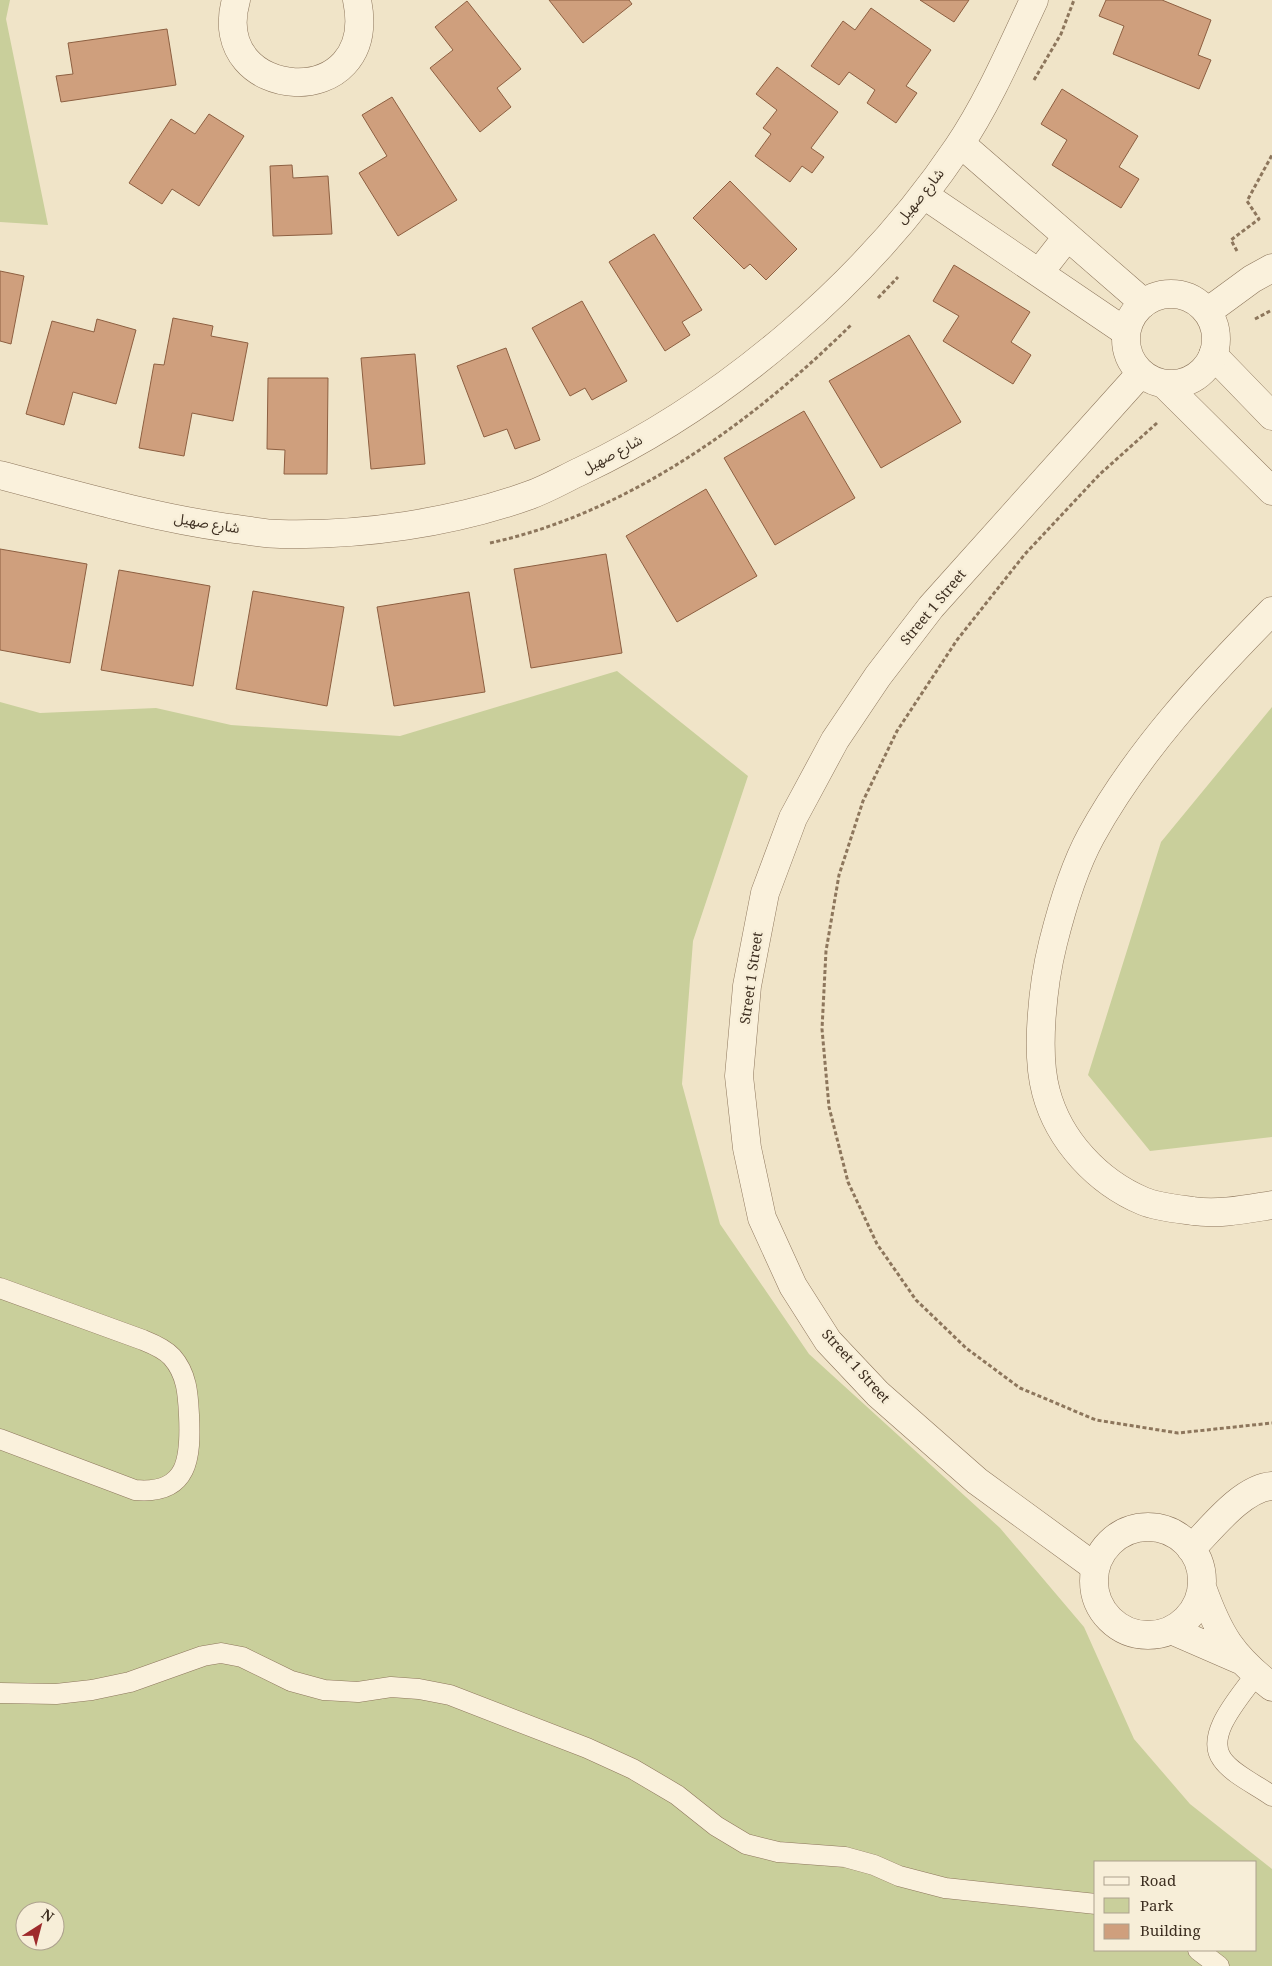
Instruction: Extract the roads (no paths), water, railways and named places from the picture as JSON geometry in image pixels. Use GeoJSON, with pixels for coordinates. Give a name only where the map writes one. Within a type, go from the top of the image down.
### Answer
{"type":"FeatureCollection","features":[{"type":"Feature","properties":{"kind":"street"},"geometry":{"type":"LineString","coordinates":[[236,0],[233,11],[234,32],[241,52],[255,69],[274,79],[294,84],[315,81],[334,72],[350,57],[359,38],[361,17],[358,0]]}},
{"type":"Feature","properties":{"kind":"street","name":"شارع صهيل"},"geometry":{"type":"LineString","coordinates":[[0,475],[193,523],[277,534],[364,532],[447,518],[530,495],[620,453],[706,400],[786,338],[858,269],[924,195],[961,144],[1004,63],[1034,0]]}},
{"type":"Feature","properties":{"kind":"street"},"geometry":{"type":"LineString","coordinates":[[961,144],[1144,303]]}},
{"type":"Feature","properties":{"kind":"street"},"geometry":{"type":"LineString","coordinates":[[924,195],[1126,332]]}},
{"type":"Feature","properties":{"kind":"street"},"geometry":{"type":"LineString","coordinates":[[1039,273],[1067,237]]}},
{"type":"Feature","properties":{"kind":"street"},"geometry":{"type":"LineString","coordinates":[[1207,312],[1262,273]]}},
{"type":"Feature","properties":{"kind":"street"},"geometry":{"type":"LineString","coordinates":[[1162,386],[1180,384],[1194,378],[1205,368],[1213,355],[1215,333],[1207,312],[1195,302],[1180,295],[1168,294],[1144,303],[1132,316],[1126,332],[1126,347],[1131,361],[1162,386],[1272,491]]}},
{"type":"Feature","properties":{"kind":"street"},"geometry":{"type":"LineString","coordinates":[[1213,355],[1272,416]]}},
{"type":"Feature","properties":{"kind":"street","name":"Street 1 Street"},"geometry":{"type":"LineString","coordinates":[[1095,1567],[977,1481],[878,1394],[828,1341],[793,1286],[762,1218],[746,1148],[739,1076],[747,986],[765,893],[792,818],[835,740],[878,676],[931,607],[1162,386]]}},
{"type":"Feature","properties":{"kind":"street"},"geometry":{"type":"LineString","coordinates":[[1272,611],[1191,699],[1126,778],[1090,838],[1063,903],[1046,972],[1041,1042],[1046,1092],[1066,1138],[1100,1176],[1144,1202],[1194,1212],[1238,1210],[1272,1205]]}},
{"type":"Feature","properties":{"kind":"street"},"geometry":{"type":"LineString","coordinates":[[1191,1549],[1242,1498],[1254,1490],[1272,1486]]}},
{"type":"Feature","properties":{"kind":"street"},"geometry":{"type":"LineString","coordinates":[[1202,1587],[1197,1605],[1186,1619],[1171,1630],[1157,1635],[1141,1635],[1127,1631],[1114,1623],[1103,1611],[1096,1598],[1094,1583],[1095,1567],[1108,1544],[1130,1530],[1157,1528],[1181,1539],[1198,1560],[1202,1587],[1211,1613],[1256,1674]]}},
{"type":"Feature","properties":{"kind":"street"},"geometry":{"type":"LineString","coordinates":[[1171,1630],[1256,1674]]}},
{"type":"Feature","properties":{"kind":"lane"},"geometry":{"type":"LineString","coordinates":[[0,1288],[158,1346],[172,1357],[182,1371],[188,1386],[190,1448],[187,1463],[178,1477],[165,1486],[150,1491],[135,1490],[0,1439]]}},
{"type":"Feature","properties":{"kind":"lane"},"geometry":{"type":"LineString","coordinates":[[0,1692],[56,1694],[92,1690],[146,1678],[203,1656],[222,1653],[242,1657],[291,1681],[324,1690],[358,1692],[391,1687],[419,1688],[450,1695],[587,1748],[633,1769],[677,1795],[716,1826],[746,1844],[778,1852],[845,1857],[899,1876],[946,1888],[1094,1904]]}},
{"type":"Feature","properties":{"kind":"lane"},"geometry":{"type":"LineString","coordinates":[[1256,1674],[1217,1733],[1216,1748],[1222,1760],[1272,1796]]}},
{"type":"Feature","properties":{"kind":"lane"},"geometry":{"type":"LineString","coordinates":[[1199,1951],[1219,1966]]}}]}
